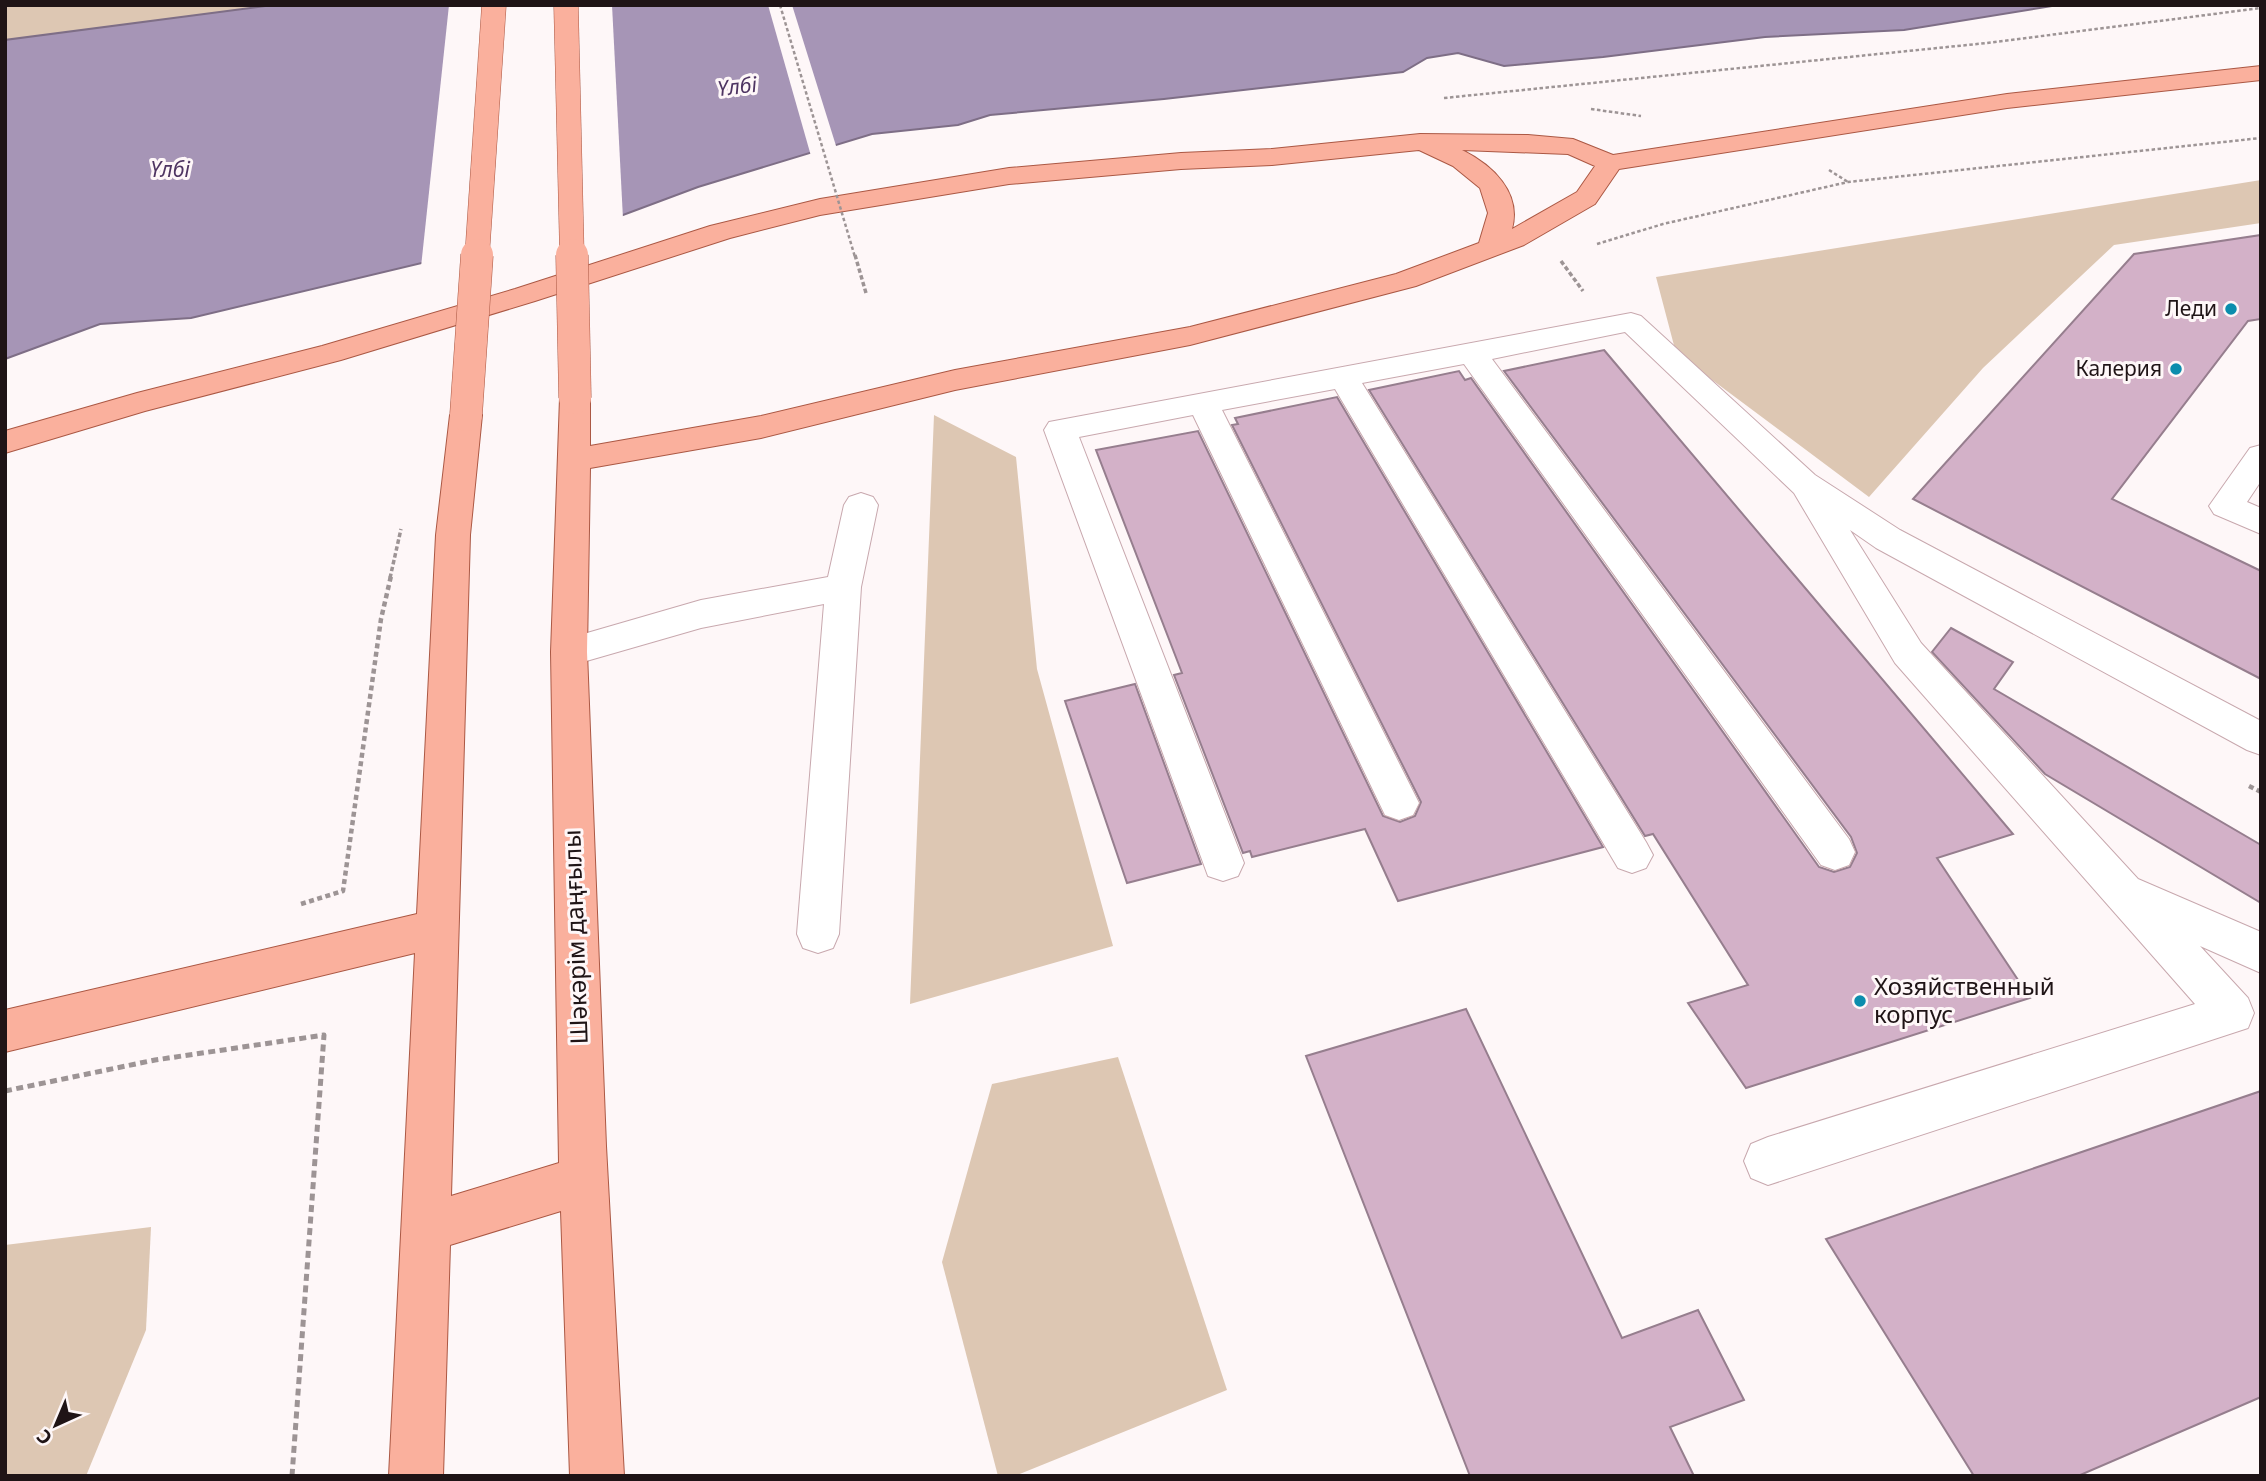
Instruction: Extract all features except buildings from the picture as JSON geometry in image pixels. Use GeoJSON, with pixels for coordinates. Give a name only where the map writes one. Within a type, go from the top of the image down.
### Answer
{"type":"FeatureCollection","features":[{"type":"Feature","properties":{"kind":"main road"},"geometry":{"type":"LineString","coordinates":[[416,1476],[453,535],[466,415],[494,5]]}},
{"type":"Feature","properties":{"kind":"main road","name":"Шәкәрім даңғылы"},"geometry":{"type":"LineString","coordinates":[[566,5],[575,398],[569,652],[583,1180],[597,1476]]}},
{"type":"Feature","properties":{"kind":"main road"},"geometry":{"type":"LineString","coordinates":[[5,442],[137,403],[330,353],[525,295],[720,232],[820,207],[1009,176],[1181,161],[1272,157],[1420,142],[1528,143],[1573,148],[1610,163],[2007,100],[2261,73]]}},
{"type":"Feature","properties":{"kind":"main road"},"geometry":{"type":"LineString","coordinates":[[1420,142],[1449,153],[1474,168],[1492,186],[1501,206],[1500,227],[1490,249]]}},
{"type":"Feature","properties":{"kind":"main road"},"geometry":{"type":"LineString","coordinates":[[574,460],[761,427],[955,380],[1190,336],[1406,280],[1514,239],[1586,198],[1610,163]]}},
{"type":"Feature","properties":{"kind":"main road"},"geometry":{"type":"LineString","coordinates":[[5,1031],[436,929]]}},
{"type":"Feature","properties":{"kind":"main road"},"geometry":{"type":"LineString","coordinates":[[425,1228],[583,1180]]}},
{"type":"Feature","properties":{"kind":"street"},"geometry":{"type":"LineString","coordinates":[[1223,863],[1060,430],[1631,322],[1803,483],[1889,540],[2261,739]]}},
{"type":"Feature","properties":{"kind":"street"},"geometry":{"type":"LineString","coordinates":[[1472,353],[1835,852]]}},
{"type":"Feature","properties":{"kind":"street"},"geometry":{"type":"LineString","coordinates":[[1342,377],[1632,855]]}},
{"type":"Feature","properties":{"kind":"street"},"geometry":{"type":"LineString","coordinates":[[1203,403],[1399,803]]}},
{"type":"Feature","properties":{"kind":"street"},"geometry":{"type":"LineString","coordinates":[[2261,456],[2226,506],[2261,522]]}},
{"type":"Feature","properties":{"kind":"street"},"geometry":{"type":"LineString","coordinates":[[1768,1161],[2232,1013],[1908,653],[1803,483]]}},
{"type":"Feature","properties":{"kind":"street"},"geometry":{"type":"LineString","coordinates":[[818,934],[843,587],[861,505]]}},
{"type":"Feature","properties":{"kind":"street"},"geometry":{"type":"LineString","coordinates":[[569,652],[701,614],[843,587]]}},
{"type":"Feature","properties":{"kind":"street"},"geometry":{"type":"LineString","coordinates":[[2122,890],[2261,953]]}},
{"type":"Feature","properties":{"kind":"path"},"geometry":{"type":"LineString","coordinates":[[780,5],[866,293]]}},
{"type":"Feature","properties":{"kind":"path"},"geometry":{"type":"LineString","coordinates":[[1440,99],[1987,43],[2261,8]]}},
{"type":"Feature","properties":{"kind":"path"},"geometry":{"type":"LineString","coordinates":[[1454,97],[1481,100]]}},
{"type":"Feature","properties":{"kind":"path"},"geometry":{"type":"LineString","coordinates":[[1591,109],[1652,118]]}},
{"type":"Feature","properties":{"kind":"path"},"geometry":{"type":"LineString","coordinates":[[1606,240],[1663,224],[1848,182],[2261,138]]}},
{"type":"Feature","properties":{"kind":"path"},"geometry":{"type":"LineString","coordinates":[[844,228],[857,226]]}},
{"type":"Feature","properties":{"kind":"path"},"geometry":{"type":"LineString","coordinates":[[343,891],[382,619],[402,524]]}},
{"type":"Feature","properties":{"kind":"path"},"geometry":{"type":"LineString","coordinates":[[5,1091],[155,1060],[324,1035],[292,1476]]}},
{"type":"Feature","properties":{"kind":"shaded area"},"geometry":{"type":"Polygon","coordinates":[[[5,5],[273,5],[5,40],[5,5]]]}},
{"type":"Feature","properties":{"kind":"shaded area"},"geometry":{"type":"Polygon","coordinates":[[[2261,180],[2261,223],[2114,245],[1983,368],[1869,497],[1676,353],[1656,277],[2261,180]]]}},
{"type":"Feature","properties":{"kind":"shaded area"},"geometry":{"type":"Polygon","coordinates":[[[934,415],[1016,457],[1037,669],[1113,946],[910,1004],[934,415]]]}},
{"type":"Feature","properties":{"kind":"shaded area"},"geometry":{"type":"Polygon","coordinates":[[[1118,1057],[1227,1390],[1015,1476],[998,1476],[942,1262],[992,1084],[1118,1057]]]}},
{"type":"Feature","properties":{"kind":"shaded area"},"geometry":{"type":"Polygon","coordinates":[[[151,1227],[146,1330],[86,1476],[5,1476],[5,1245],[151,1227]]]}},
{"type":"Feature","properties":{"kind":"water","name":"Үлбі"},"geometry":{"type":"Polygon","coordinates":[[[273,5],[2058,5],[1904,30],[1765,37],[1504,66],[1458,53],[1427,58],[1403,72],[1164,99],[990,115],[958,125],[872,134],[698,187],[623,215],[191,318],[100,324],[5,359],[5,40],[273,5]]]}},
{"type":"Feature","properties":{"kind":"pier"},"geometry":{"type":"Polygon","coordinates":[[[449,5],[612,5],[623,219],[421,267],[449,5]]]}},
{"type":"Feature","properties":{"kind":"pier"},"geometry":{"type":"Polygon","coordinates":[[[768,5],[792,5],[837,149],[811,156],[768,5]]]}},
{"type":"Feature","properties":{"kind":"place","name":"Леди"},"geometry":{"type":"Point","coordinates":[2231,309]}},
{"type":"Feature","properties":{"kind":"place","name":"Калерия"},"geometry":{"type":"Point","coordinates":[2176,369]}},
{"type":"Feature","properties":{"kind":"place","name":"Хозяйственный корпус"},"geometry":{"type":"Point","coordinates":[1860,1001]}}]}
